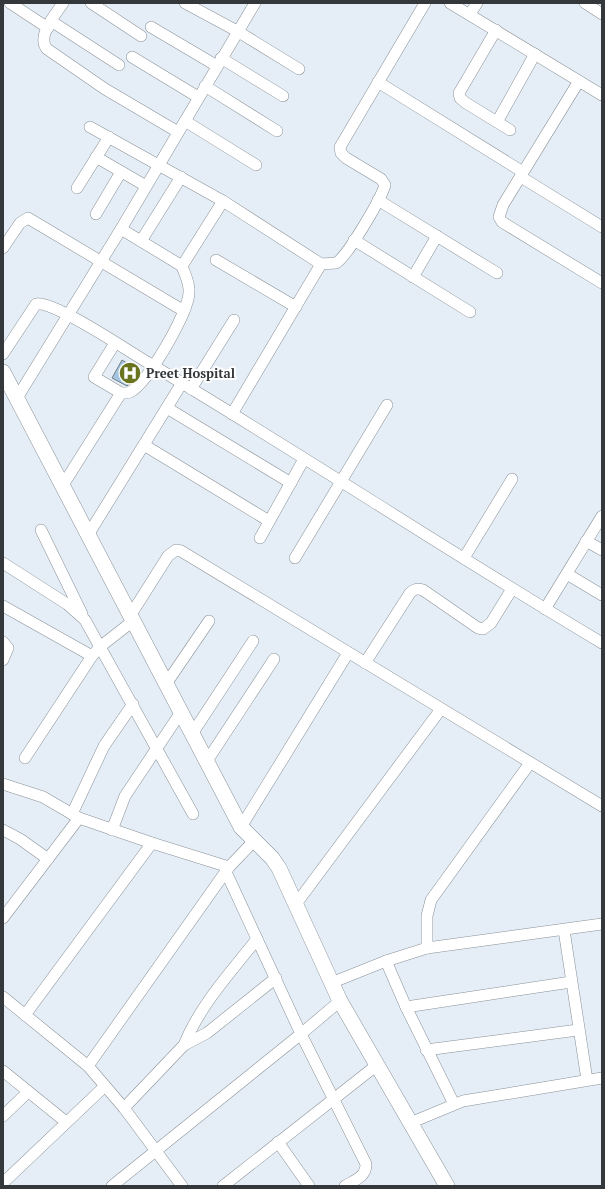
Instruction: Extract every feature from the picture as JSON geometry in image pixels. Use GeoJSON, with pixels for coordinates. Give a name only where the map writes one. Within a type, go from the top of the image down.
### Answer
{"type":"FeatureCollection","features":[{"type":"Feature","properties":{"kind":"street"},"geometry":{"type":"LineString","coordinates":[[10,3],[50,24],[119,65]]}},
{"type":"Feature","properties":{"kind":"street"},"geometry":{"type":"LineString","coordinates":[[63,3],[50,24],[43,41],[44,45],[51,53],[105,89],[178,132]]}},
{"type":"Feature","properties":{"kind":"street"},"geometry":{"type":"LineString","coordinates":[[91,3],[141,36]]}},
{"type":"Feature","properties":{"kind":"street"},"geometry":{"type":"LineString","coordinates":[[185,3],[237,31],[299,69]]}},
{"type":"Feature","properties":{"kind":"street"},"geometry":{"type":"LineString","coordinates":[[17,398],[121,229],[158,164],[185,121],[198,96],[255,3]]}},
{"type":"Feature","properties":{"kind":"street"},"geometry":{"type":"LineString","coordinates":[[90,127],[223,201],[321,264],[331,265],[340,261],[378,200],[385,185],[384,181],[346,158],[341,153],[340,147],[425,3]]}},
{"type":"Feature","properties":{"kind":"street"},"geometry":{"type":"LineString","coordinates":[[450,3],[602,95]]}},
{"type":"Feature","properties":{"kind":"street"},"geometry":{"type":"LineString","coordinates":[[470,14],[478,3]]}},
{"type":"Feature","properties":{"kind":"street"},"geometry":{"type":"LineString","coordinates":[[585,3],[602,14]]}},
{"type":"Feature","properties":{"kind":"street"},"geometry":{"type":"LineString","coordinates":[[151,27],[283,96]]}},
{"type":"Feature","properties":{"kind":"street"},"geometry":{"type":"LineString","coordinates":[[496,30],[459,93],[460,98],[466,103],[510,130]]}},
{"type":"Feature","properties":{"kind":"street"},"geometry":{"type":"LineString","coordinates":[[497,122],[535,54]]}},
{"type":"Feature","properties":{"kind":"street"},"geometry":{"type":"LineString","coordinates":[[132,57],[198,96]]}},
{"type":"Feature","properties":{"kind":"street"},"geometry":{"type":"LineString","coordinates":[[579,81],[500,211],[499,217],[502,222],[602,283]]}},
{"type":"Feature","properties":{"kind":"street"},"geometry":{"type":"LineString","coordinates":[[378,82],[602,227]]}},
{"type":"Feature","properties":{"kind":"street"},"geometry":{"type":"LineString","coordinates":[[205,86],[277,131]]}},
{"type":"Feature","properties":{"kind":"street"},"geometry":{"type":"LineString","coordinates":[[185,121],[256,165]]}},
{"type":"Feature","properties":{"kind":"street"},"geometry":{"type":"LineString","coordinates":[[77,188],[109,137]]}},
{"type":"Feature","properties":{"kind":"street"},"geometry":{"type":"LineString","coordinates":[[96,157],[146,186]]}},
{"type":"Feature","properties":{"kind":"street"},"geometry":{"type":"LineString","coordinates":[[96,214],[121,172]]}},
{"type":"Feature","properties":{"kind":"street"},"geometry":{"type":"LineString","coordinates":[[141,241],[181,177]]}},
{"type":"Feature","properties":{"kind":"street"},"geometry":{"type":"LineString","coordinates":[[378,200],[497,273]]}},
{"type":"Feature","properties":{"kind":"street"},"geometry":{"type":"LineString","coordinates":[[182,266],[223,201]]}},
{"type":"Feature","properties":{"kind":"street"},"geometry":{"type":"LineString","coordinates":[[3,248],[20,223],[28,218],[184,311]]}},
{"type":"Feature","properties":{"kind":"street"},"geometry":{"type":"LineString","coordinates":[[115,343],[94,377],[121,393],[130,392],[155,367],[184,311],[190,291],[182,266],[121,229]]}},
{"type":"Feature","properties":{"kind":"street"},"geometry":{"type":"LineString","coordinates":[[413,277],[437,236]]}},
{"type":"Feature","properties":{"kind":"street"},"geometry":{"type":"LineString","coordinates":[[354,240],[470,312]]}},
{"type":"Feature","properties":{"kind":"street"},"geometry":{"type":"LineString","coordinates":[[216,260],[296,307]]}},
{"type":"Feature","properties":{"kind":"street"},"geometry":{"type":"LineString","coordinates":[[232,414],[321,264]]}},
{"type":"Feature","properties":{"kind":"street"},"geometry":{"type":"LineString","coordinates":[[3,354],[36,304],[46,305],[68,315],[187,386],[512,589],[602,643]]}},
{"type":"Feature","properties":{"kind":"street"},"geometry":{"type":"LineString","coordinates":[[88,535],[167,408],[187,386],[234,320]]}},
{"type":"Feature","properties":{"kind":"street"},"geometry":{"type":"LineString","coordinates":[[3,372],[131,619],[242,827],[272,858],[279,868],[340,1001],[448,1186]]}},
{"type":"Feature","properties":{"kind":"street"},"geometry":{"type":"LineString","coordinates":[[62,485],[121,393]]}},
{"type":"Feature","properties":{"kind":"street"},"geometry":{"type":"LineString","coordinates":[[295,558],[387,405]]}},
{"type":"Feature","properties":{"kind":"street"},"geometry":{"type":"LineString","coordinates":[[167,408],[291,483]]}},
{"type":"Feature","properties":{"kind":"street"},"geometry":{"type":"LineString","coordinates":[[144,445],[269,521]]}},
{"type":"Feature","properties":{"kind":"street"},"geometry":{"type":"LineString","coordinates":[[260,538],[304,459]]}},
{"type":"Feature","properties":{"kind":"street"},"geometry":{"type":"LineString","coordinates":[[464,558],[512,479]]}},
{"type":"Feature","properties":{"kind":"street"},"geometry":{"type":"LineString","coordinates":[[546,609],[602,516]]}},
{"type":"Feature","properties":{"kind":"street"},"geometry":{"type":"LineString","coordinates":[[41,530],[85,620],[101,646],[193,814]]}},
{"type":"Feature","properties":{"kind":"street"},"geometry":{"type":"LineString","coordinates":[[586,541],[602,550]]}},
{"type":"Feature","properties":{"kind":"street"},"geometry":{"type":"LineString","coordinates":[[25,758],[92,656],[131,619],[168,556],[176,550],[181,551],[602,806]]}},
{"type":"Feature","properties":{"kind":"street"},"geometry":{"type":"LineString","coordinates":[[3,563],[68,604],[85,620]]}},
{"type":"Feature","properties":{"kind":"street"},"geometry":{"type":"LineString","coordinates":[[567,574],[602,595]]}},
{"type":"Feature","properties":{"kind":"street"},"geometry":{"type":"LineString","coordinates":[[365,663],[410,593],[414,590],[423,590],[478,628],[483,629],[491,623],[512,589]]}},
{"type":"Feature","properties":{"kind":"street"},"geometry":{"type":"LineString","coordinates":[[3,606],[92,656]]}},
{"type":"Feature","properties":{"kind":"street"},"geometry":{"type":"LineString","coordinates":[[166,684],[209,622]]}},
{"type":"Feature","properties":{"kind":"street"},"geometry":{"type":"LineString","coordinates":[[3,642],[8,648],[3,660]]}},
{"type":"Feature","properties":{"kind":"street"},"geometry":{"type":"LineString","coordinates":[[192,734],[253,642]]}},
{"type":"Feature","properties":{"kind":"street"},"geometry":{"type":"LineString","coordinates":[[242,827],[348,653]]}},
{"type":"Feature","properties":{"kind":"street"},"geometry":{"type":"LineString","coordinates":[[207,761],[274,659]]}},
{"type":"Feature","properties":{"kind":"street"},"geometry":{"type":"LineString","coordinates":[[3,918],[48,859],[76,816],[104,746],[133,704]]}},
{"type":"Feature","properties":{"kind":"street"},"geometry":{"type":"LineString","coordinates":[[296,904],[441,709]]}},
{"type":"Feature","properties":{"kind":"street"},"geometry":{"type":"LineString","coordinates":[[112,830],[125,796],[181,712]]}},
{"type":"Feature","properties":{"kind":"street"},"geometry":{"type":"LineString","coordinates":[[428,948],[427,916],[432,900],[530,763]]}},
{"type":"Feature","properties":{"kind":"street"},"geometry":{"type":"LineString","coordinates":[[3,784],[43,797],[76,816],[112,830],[228,870],[257,939],[301,1034],[366,1164],[363,1174],[345,1186]]}},
{"type":"Feature","properties":{"kind":"street"},"geometry":{"type":"LineString","coordinates":[[3,830],[17,836],[48,859]]}},
{"type":"Feature","properties":{"kind":"street"},"geometry":{"type":"LineString","coordinates":[[88,1066],[228,870],[254,841]]}},
{"type":"Feature","properties":{"kind":"street"},"geometry":{"type":"LineString","coordinates":[[25,1015],[152,844]]}},
{"type":"Feature","properties":{"kind":"street"},"geometry":{"type":"LineString","coordinates":[[331,983],[386,961],[428,948],[602,924]]}},
{"type":"Feature","properties":{"kind":"street"},"geometry":{"type":"LineString","coordinates":[[564,930],[578,1030],[588,1080]]}},
{"type":"Feature","properties":{"kind":"street"},"geometry":{"type":"LineString","coordinates":[[124,1108],[184,1044],[189,1032],[203,1009],[257,939]]}},
{"type":"Feature","properties":{"kind":"street"},"geometry":{"type":"LineString","coordinates":[[386,961],[426,1050],[454,1104]]}},
{"type":"Feature","properties":{"kind":"street"},"geometry":{"type":"LineString","coordinates":[[184,1044],[207,1033],[276,978]]}},
{"type":"Feature","properties":{"kind":"street"},"geometry":{"type":"LineString","coordinates":[[406,1007],[571,982]]}},
{"type":"Feature","properties":{"kind":"street"},"geometry":{"type":"LineString","coordinates":[[3,997],[88,1066],[124,1108],[182,1186]]}},
{"type":"Feature","properties":{"kind":"street"},"geometry":{"type":"LineString","coordinates":[[112,1186],[340,1001]]}},
{"type":"Feature","properties":{"kind":"street"},"geometry":{"type":"LineString","coordinates":[[426,1050],[578,1030]]}},
{"type":"Feature","properties":{"kind":"street"},"geometry":{"type":"LineString","coordinates":[[222,1186],[377,1065]]}},
{"type":"Feature","properties":{"kind":"street"},"geometry":{"type":"LineString","coordinates":[[3,1071],[66,1122]]}},
{"type":"Feature","properties":{"kind":"street"},"geometry":{"type":"LineString","coordinates":[[410,1123],[454,1104],[471,1100],[602,1078]]}},
{"type":"Feature","properties":{"kind":"street"},"geometry":{"type":"LineString","coordinates":[[3,1184],[105,1086]]}},
{"type":"Feature","properties":{"kind":"street"},"geometry":{"type":"LineString","coordinates":[[3,1116],[28,1092]]}},
{"type":"Feature","properties":{"kind":"street"},"geometry":{"type":"LineString","coordinates":[[278,1142],[309,1186]]}},
{"type":"Feature","properties":{"kind":"building"},"geometry":{"type":"Polygon","coordinates":[[[122,360],[140,371],[127,386],[112,378],[122,360]]]}},
{"type":"Feature","properties":{"kind":"place","name":"Preet Hospital"},"geometry":{"type":"Point","coordinates":[130,373]}}]}
